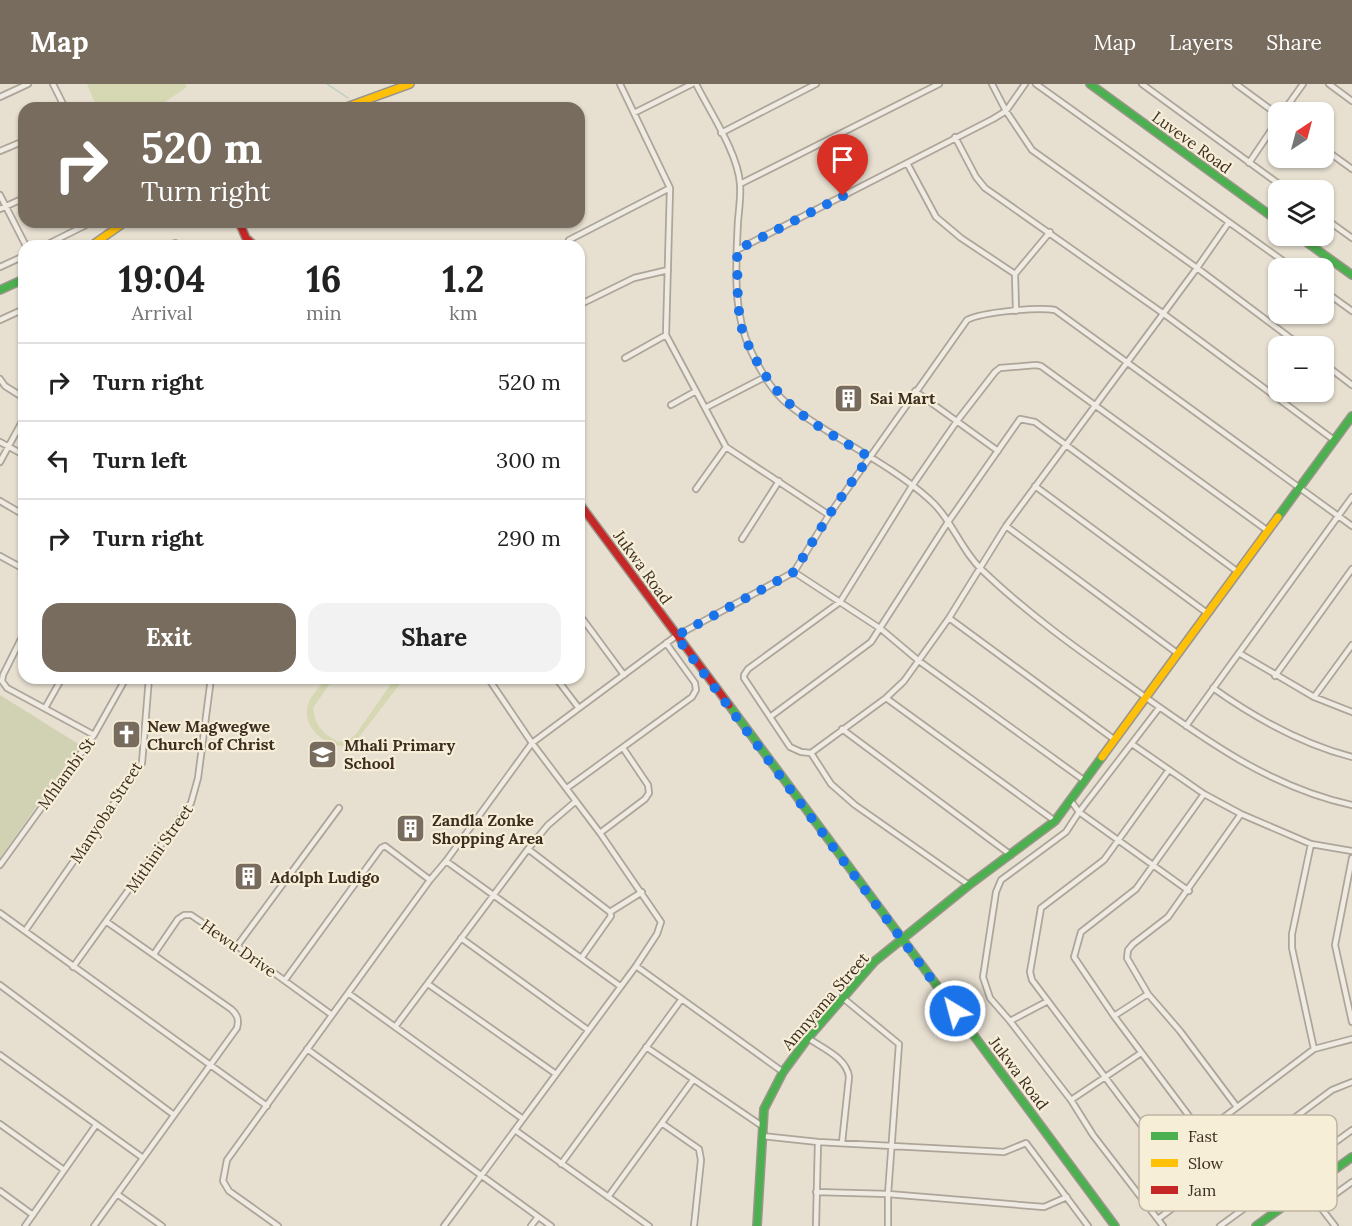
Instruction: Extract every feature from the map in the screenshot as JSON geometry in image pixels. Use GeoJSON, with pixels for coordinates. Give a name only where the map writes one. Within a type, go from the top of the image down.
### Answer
{"type":"FeatureCollection","features":[{"type":"Feature","properties":{"kind":"street"},"geometry":{"type":"LineString","coordinates":[[0,97],[28,84]]}},
{"type":"Feature","properties":{"kind":"street"},"geometry":{"type":"LineString","coordinates":[[53,84],[61,102]]}},
{"type":"Feature","properties":{"kind":"street"},"geometry":{"type":"LineString","coordinates":[[358,102],[389,88],[410,84]]}},
{"type":"Feature","properties":{"kind":"street"},"geometry":{"type":"LineString","coordinates":[[620,84],[670,188],[666,335],[726,447],[829,515]]}},
{"type":"Feature","properties":{"kind":"street"},"geometry":{"type":"LineString","coordinates":[[634,113],[694,84],[721,133],[737,169],[740,184],[737,285],[742,330],[765,377],[796,412],[869,457],[930,500],[980,569],[1059,635],[1159,708],[1214,746],[1245,764],[1295,787],[1352,805]]}},
{"type":"Feature","properties":{"kind":"street"},"geometry":{"type":"LineString","coordinates":[[721,133],[816,84]]}},
{"type":"Feature","properties":{"kind":"street"},"geometry":{"type":"LineString","coordinates":[[740,184],[939,84]]}},
{"type":"Feature","properties":{"kind":"street"},"geometry":{"type":"LineString","coordinates":[[993,84],[1006,111],[1032,150],[1288,336]]}},
{"type":"Feature","properties":{"kind":"street"},"geometry":{"type":"LineString","coordinates":[[737,250],[1006,111],[1025,84]]}},
{"type":"Feature","properties":{"kind":"street"},"geometry":{"type":"LineString","coordinates":[[1036,84],[1279,258]]}},
{"type":"Feature","properties":{"kind":"street","name":"Luveve Road"},"geometry":{"type":"LineString","coordinates":[[1090,84],[1268,214]]}},
{"type":"Feature","properties":{"kind":"street"},"geometry":{"type":"LineString","coordinates":[[1142,84],[1273,180]]}},
{"type":"Feature","properties":{"kind":"street"},"geometry":{"type":"LineString","coordinates":[[1236,84],[1268,108]]}},
{"type":"Feature","properties":{"kind":"street"},"geometry":{"type":"LineString","coordinates":[[1290,102],[1304,84]]}},
{"type":"Feature","properties":{"kind":"street"},"geometry":{"type":"LineString","coordinates":[[1329,84],[1352,101]]}},
{"type":"Feature","properties":{"kind":"street"},"geometry":{"type":"LineString","coordinates":[[1250,163],[1268,135]]}},
{"type":"Feature","properties":{"kind":"street"},"geometry":{"type":"LineString","coordinates":[[956,137],[980,183],[1164,314],[1334,440]]}},
{"type":"Feature","properties":{"kind":"street"},"geometry":{"type":"LineString","coordinates":[[0,151],[18,144]]}},
{"type":"Feature","properties":{"kind":"street"},"geometry":{"type":"LineString","coordinates":[[1334,156],[1352,169]]}},
{"type":"Feature","properties":{"kind":"street"},"geometry":{"type":"LineString","coordinates":[[907,163],[936,217],[962,238],[1015,274]]}},
{"type":"Feature","properties":{"kind":"street"},"geometry":{"type":"LineString","coordinates":[[569,240],[670,188]]}},
{"type":"Feature","properties":{"kind":"street"},"geometry":{"type":"LineString","coordinates":[[0,195],[3,208],[22,240]]}},
{"type":"Feature","properties":{"kind":"street"},"geometry":{"type":"LineString","coordinates":[[3,208],[18,201]]}},
{"type":"Feature","properties":{"kind":"street"},"geometry":{"type":"LineString","coordinates":[[1229,222],[1164,314],[1095,404],[1006,526],[949,618],[904,681],[886,698],[811,753],[790,747],[746,683],[744,675],[748,669],[840,602],[912,486],[957,421],[995,372],[1007,367],[1041,366],[1095,404],[1269,531]]}},
{"type":"Feature","properties":{"kind":"street"},"geometry":{"type":"LineString","coordinates":[[1334,225],[1352,238]]}},
{"type":"Feature","properties":{"kind":"street"},"geometry":{"type":"LineString","coordinates":[[56,240],[80,228]]}},
{"type":"Feature","properties":{"kind":"street"},"geometry":{"type":"LineString","coordinates":[[100,240],[116,228]]}},
{"type":"Feature","properties":{"kind":"street"},"geometry":{"type":"LineString","coordinates":[[242,228],[248,240]]}},
{"type":"Feature","properties":{"kind":"street"},"geometry":{"type":"LineString","coordinates":[[1016,311],[1015,274],[1050,232]]}},
{"type":"Feature","properties":{"kind":"street"},"geometry":{"type":"LineString","coordinates":[[1312,246],[1352,275]]}},
{"type":"Feature","properties":{"kind":"street"},"geometry":{"type":"LineString","coordinates":[[0,267],[18,259]]}},
{"type":"Feature","properties":{"kind":"street"},"geometry":{"type":"LineString","coordinates":[[585,302],[634,279],[668,270]]}},
{"type":"Feature","properties":{"kind":"street"},"geometry":{"type":"LineString","coordinates":[[0,290],[18,282]]}},
{"type":"Feature","properties":{"kind":"street"},"geometry":{"type":"LineString","coordinates":[[1334,298],[1352,311]]}},
{"type":"Feature","properties":{"kind":"street"},"geometry":{"type":"LineString","coordinates":[[278,1226],[229,1191],[223,1181],[227,1160],[532,743],[676,636],[794,572],[829,515],[967,320],[974,316],[1016,311],[1055,310],[1352,526]]}},
{"type":"Feature","properties":{"kind":"street"},"geometry":{"type":"LineString","coordinates":[[0,320],[18,312]]}},
{"type":"Feature","properties":{"kind":"street"},"geometry":{"type":"LineString","coordinates":[[625,358],[666,335]]}},
{"type":"Feature","properties":{"kind":"street"},"geometry":{"type":"LineString","coordinates":[[1334,371],[1352,385]]}},
{"type":"Feature","properties":{"kind":"street"},"geometry":{"type":"LineString","coordinates":[[705,408],[765,377]]}},
{"type":"Feature","properties":{"kind":"street"},"geometry":{"type":"LineString","coordinates":[[0,380],[18,394]]}},
{"type":"Feature","properties":{"kind":"street"},"geometry":{"type":"LineString","coordinates":[[671,405],[696,391]]}},
{"type":"Feature","properties":{"kind":"street"},"geometry":{"type":"LineString","coordinates":[[915,391],[998,451]]}},
{"type":"Feature","properties":{"kind":"street","name":"Amnyama Street"},"geometry":{"type":"LineString","coordinates":[[757,1226],[764,1109],[783,1072],[808,1038],[876,961],[969,885],[1055,821],[1352,416]]}},
{"type":"Feature","properties":{"kind":"street"},"geometry":{"type":"LineString","coordinates":[[770,717],[861,651],[881,629],[948,522],[1020,419],[1035,422],[1238,572]]}},
{"type":"Feature","properties":{"kind":"street"},"geometry":{"type":"LineString","coordinates":[[0,462],[18,429]]}},
{"type":"Feature","properties":{"kind":"street"},"geometry":{"type":"LineString","coordinates":[[0,442],[18,452]]}},
{"type":"Feature","properties":{"kind":"street"},"geometry":{"type":"LineString","coordinates":[[696,489],[726,447]]}},
{"type":"Feature","properties":{"kind":"street"},"geometry":{"type":"LineString","coordinates":[[742,539],[779,481]]}},
{"type":"Feature","properties":{"kind":"street"},"geometry":{"type":"LineString","coordinates":[[1035,486],[1207,613]]}},
{"type":"Feature","properties":{"kind":"street"},"geometry":{"type":"LineString","coordinates":[[1186,726],[1352,497]]}},
{"type":"Feature","properties":{"kind":"street"},"geometry":{"type":"LineString","coordinates":[[0,501],[18,512]]}},
{"type":"Feature","properties":{"kind":"street","name":"Jukwa Road"},"geometry":{"type":"LineString","coordinates":[[585,511],[1115,1226]]}},
{"type":"Feature","properties":{"kind":"street"},"geometry":{"type":"LineString","coordinates":[[1006,526],[1177,653]]}},
{"type":"Feature","properties":{"kind":"street"},"geometry":{"type":"LineString","coordinates":[[0,556],[18,566]]}},
{"type":"Feature","properties":{"kind":"street"},"geometry":{"type":"LineString","coordinates":[[1275,676],[1352,568]]}},
{"type":"Feature","properties":{"kind":"street"},"geometry":{"type":"LineString","coordinates":[[794,572],[881,629],[919,661],[1085,781]]}},
{"type":"Feature","properties":{"kind":"street"},"geometry":{"type":"LineString","coordinates":[[949,618],[1115,740]]}},
{"type":"Feature","properties":{"kind":"street"},"geometry":{"type":"LineString","coordinates":[[585,622],[624,675]]}},
{"type":"Feature","properties":{"kind":"street"},"geometry":{"type":"LineString","coordinates":[[567,788],[692,697],[696,690],[695,683],[666,643]]}},
{"type":"Feature","properties":{"kind":"street"},"geometry":{"type":"LineString","coordinates":[[18,645],[3,675],[2,681],[7,688],[94,735]]}},
{"type":"Feature","properties":{"kind":"street"},"geometry":{"type":"LineString","coordinates":[[1314,697],[1352,645]]}},
{"type":"Feature","properties":{"kind":"street"},"geometry":{"type":"LineString","coordinates":[[1239,653],[1314,697],[1352,712]]}},
{"type":"Feature","properties":{"kind":"street"},"geometry":{"type":"LineString","coordinates":[[45,708],[59,684]]}},
{"type":"Feature","properties":{"kind":"street","name":"Mhlambi St"},"geometry":{"type":"LineString","coordinates":[[0,865],[94,735],[123,684]]}},
{"type":"Feature","properties":{"kind":"street","name":"Manyoba Street"},"geometry":{"type":"LineString","coordinates":[[25,931],[142,763],[149,684]]}},
{"type":"Feature","properties":{"kind":"street","name":"Mithini Street"},"geometry":{"type":"LineString","coordinates":[[73,967],[191,803],[198,778],[210,684]]}},
{"type":"Feature","properties":{"kind":"street"},"geometry":{"type":"LineString","coordinates":[[444,1226],[636,966],[657,934],[661,922],[642,892],[532,743],[492,684]]}},
{"type":"Feature","properties":{"kind":"street"},"geometry":{"type":"LineString","coordinates":[[561,684],[578,707]]}},
{"type":"Feature","properties":{"kind":"street"},"geometry":{"type":"LineString","coordinates":[[1213,688],[1278,729],[1328,751],[1352,757]]}},
{"type":"Feature","properties":{"kind":"street"},"geometry":{"type":"LineString","coordinates":[[886,698],[1055,821]]}},
{"type":"Feature","properties":{"kind":"street"},"geometry":{"type":"LineString","coordinates":[[1139,1194],[1093,1135],[1071,1100],[990,998],[983,977],[996,892],[1006,876],[1066,832],[1159,708]]}},
{"type":"Feature","properties":{"kind":"street"},"geometry":{"type":"LineString","coordinates":[[842,729],[1011,855]]}},
{"type":"Feature","properties":{"kind":"street"},"geometry":{"type":"LineString","coordinates":[[1132,744],[1168,771],[1241,814],[1311,844],[1352,851]]}},
{"type":"Feature","properties":{"kind":"street"},"geometry":{"type":"LineString","coordinates":[[600,833],[645,800],[649,793],[648,786],[623,748]]}},
{"type":"Feature","properties":{"kind":"street"},"geometry":{"type":"LineString","coordinates":[[811,753],[831,784],[855,805],[969,885]]}},
{"type":"Feature","properties":{"kind":"street"},"geometry":{"type":"LineString","coordinates":[[1139,1121],[1032,980],[1030,972],[1039,911],[1043,905],[1104,860],[1168,771]]}},
{"type":"Feature","properties":{"kind":"street"},"geometry":{"type":"LineString","coordinates":[[1189,1115],[1141,1053],[1075,959],[1078,936],[1136,888],[1204,794]]}},
{"type":"Feature","properties":{"kind":"street"},"geometry":{"type":"LineString","coordinates":[[395,1027],[528,849],[548,825],[576,801]]}},
{"type":"Feature","properties":{"kind":"street"},"geometry":{"type":"LineString","coordinates":[[1071,801],[1079,812],[1189,891]]}},
{"type":"Feature","properties":{"kind":"street"},"geometry":{"type":"LineString","coordinates":[[237,946],[339,808]]}},
{"type":"Feature","properties":{"kind":"street"},"geometry":{"type":"LineString","coordinates":[[1237,1107],[1149,994],[1127,958],[1128,950],[1133,944],[1165,921],[1189,891],[1241,814]]}},
{"type":"Feature","properties":{"kind":"street"},"geometry":{"type":"LineString","coordinates":[[1311,844],[1295,921],[1292,948],[1314,1049]]}},
{"type":"Feature","properties":{"kind":"street"},"geometry":{"type":"LineString","coordinates":[[285,981],[381,848],[385,846],[430,880]]}},
{"type":"Feature","properties":{"kind":"street"},"geometry":{"type":"LineString","coordinates":[[528,849],[610,912]]}},
{"type":"Feature","properties":{"kind":"street"},"geometry":{"type":"LineString","coordinates":[[1352,858],[1335,945],[1352,1022]]}},
{"type":"Feature","properties":{"kind":"street"},"geometry":{"type":"LineString","coordinates":[[446,861],[620,986]]}},
{"type":"Feature","properties":{"kind":"street"},"geometry":{"type":"LineString","coordinates":[[610,912],[642,892]]}},
{"type":"Feature","properties":{"kind":"street"},"geometry":{"type":"LineString","coordinates":[[582,957],[611,915],[610,912]]}},
{"type":"Feature","properties":{"kind":"street"},"geometry":{"type":"LineString","coordinates":[[0,913],[267,1106]]}},
{"type":"Feature","properties":{"kind":"street","name":"Hewu Drive"},"geometry":{"type":"LineString","coordinates":[[154,954],[178,919],[184,915],[191,915],[332,1015]]}},
{"type":"Feature","properties":{"kind":"street"},"geometry":{"type":"LineString","coordinates":[[94,1226],[237,1028],[239,1022],[237,1015],[107,922]]}},
{"type":"Feature","properties":{"kind":"street"},"geometry":{"type":"LineString","coordinates":[[461,938],[588,1030]]}},
{"type":"Feature","properties":{"kind":"street"},"geometry":{"type":"LineString","coordinates":[[636,966],[783,1072]]}},
{"type":"Feature","properties":{"kind":"street"},"geometry":{"type":"LineString","coordinates":[[428,984],[556,1074]]}},
{"type":"Feature","properties":{"kind":"street"},"geometry":{"type":"LineString","coordinates":[[0,986],[174,1115]]}},
{"type":"Feature","properties":{"kind":"street"},"geometry":{"type":"LineString","coordinates":[[348,993],[523,1119]]}},
{"type":"Feature","properties":{"kind":"street"},"geometry":{"type":"LineString","coordinates":[[1114,1016],[1149,994]]}},
{"type":"Feature","properties":{"kind":"street"},"geometry":{"type":"LineString","coordinates":[[843,998],[899,1044],[888,1194],[888,1226]]}},
{"type":"Feature","properties":{"kind":"street"},"geometry":{"type":"LineString","coordinates":[[561,1164],[681,1000]]}},
{"type":"Feature","properties":{"kind":"street"},"geometry":{"type":"LineString","coordinates":[[1010,1021],[1048,1001]]}},
{"type":"Feature","properties":{"kind":"street"},"geometry":{"type":"LineString","coordinates":[[808,1038],[843,1062],[848,1069],[842,1143]]}},
{"type":"Feature","properties":{"kind":"street"},"geometry":{"type":"LineString","coordinates":[[1227,1115],[1314,1049],[1352,1039]]}},
{"type":"Feature","properties":{"kind":"street"},"geometry":{"type":"LineString","coordinates":[[646,1047],[762,1126]]}},
{"type":"Feature","properties":{"kind":"street"},"geometry":{"type":"LineString","coordinates":[[307,1049],[551,1226]]}},
{"type":"Feature","properties":{"kind":"street"},"geometry":{"type":"LineString","coordinates":[[1071,1100],[1141,1053]]}},
{"type":"Feature","properties":{"kind":"street"},"geometry":{"type":"LineString","coordinates":[[0,1054],[142,1158]]}},
{"type":"Feature","properties":{"kind":"street"},"geometry":{"type":"LineString","coordinates":[[608,1197],[693,1080]]}},
{"type":"Feature","properties":{"kind":"street"},"geometry":{"type":"LineString","coordinates":[[1299,1115],[1334,1089],[1352,1083]]}},
{"type":"Feature","properties":{"kind":"street"},"geometry":{"type":"LineString","coordinates":[[0,1124],[64,1170]]}},
{"type":"Feature","properties":{"kind":"street"},"geometry":{"type":"LineString","coordinates":[[663,1124],[699,1149],[702,1160],[694,1226]]}},
{"type":"Feature","properties":{"kind":"street"},"geometry":{"type":"LineString","coordinates":[[25,1226],[96,1125]]}},
{"type":"Feature","properties":{"kind":"street"},"geometry":{"type":"LineString","coordinates":[[515,1130],[649,1226]]}},
{"type":"Feature","properties":{"kind":"street"},"geometry":{"type":"LineString","coordinates":[[1337,1141],[1352,1130]]}},
{"type":"Feature","properties":{"kind":"street"},"geometry":{"type":"LineString","coordinates":[[762,1136],[818,1142],[1004,1152],[1026,1143],[1088,1226]]}},
{"type":"Feature","properties":{"kind":"street"},"geometry":{"type":"LineString","coordinates":[[816,1226],[818,1142]]}},
{"type":"Feature","properties":{"kind":"street"},"geometry":{"type":"LineString","coordinates":[[1337,1169],[1352,1158]]}},
{"type":"Feature","properties":{"kind":"street"},"geometry":{"type":"LineString","coordinates":[[1337,1193],[1352,1182]]}},
{"type":"Feature","properties":{"kind":"street"},"geometry":{"type":"LineString","coordinates":[[0,1191],[33,1215]]}},
{"type":"Feature","properties":{"kind":"street"},"geometry":{"type":"LineString","coordinates":[[816,1192],[888,1194],[1044,1207],[1067,1197]]}},
{"type":"Feature","properties":{"kind":"street"},"geometry":{"type":"LineString","coordinates":[[117,1194],[162,1226]]}},
{"type":"Feature","properties":{"kind":"street"},"geometry":{"type":"LineString","coordinates":[[1152,1211],[1163,1226]]}},
{"type":"Feature","properties":{"kind":"street"},"geometry":{"type":"LineString","coordinates":[[1158,1219],[1169,1211]]}},
{"type":"Feature","properties":{"kind":"street"},"geometry":{"type":"LineString","coordinates":[[1220,1226],[1240,1211]]}},
{"type":"Feature","properties":{"kind":"street"},"geometry":{"type":"LineString","coordinates":[[1256,1226],[1278,1211]]}},
{"type":"Feature","properties":{"kind":"street"},"geometry":{"type":"LineString","coordinates":[[1324,1211],[1335,1226]]}},
{"type":"Feature","properties":{"kind":"street"},"geometry":{"type":"LineString","coordinates":[[531,1226],[538,1217]]}},
{"type":"Feature","properties":{"kind":"green space"},"geometry":{"type":"Polygon","coordinates":[[[87,84],[185,84],[187,87],[165,102],[94,102],[87,84]]]}},
{"type":"Feature","properties":{"kind":"green space"},"geometry":{"type":"Polygon","coordinates":[[[321,684],[330,684],[313,708],[321,729],[339,742],[350,739],[356,734],[391,684],[400,684],[356,741],[344,746],[322,739],[311,727],[307,713],[313,695],[321,684]]]}},
{"type":"Feature","properties":{"kind":"green space"},"geometry":{"type":"Polygon","coordinates":[[[0,695],[80,745],[0,858],[0,695]]]}},
{"type":"Feature","properties":{"kind":"waterway"},"geometry":{"type":"LineString","coordinates":[[327,84],[348,98]]}},
{"type":"Feature","properties":{"kind":"traffic: fast"},"geometry":{"type":"LineString","coordinates":[[1090,84],[1268,214]]}},
{"type":"Feature","properties":{"kind":"traffic: fast"},"geometry":{"type":"LineString","coordinates":[[1312,246],[1352,275]]}},
{"type":"Feature","properties":{"kind":"traffic: fast"},"geometry":{"type":"LineString","coordinates":[[0,290],[18,282]]}},
{"type":"Feature","properties":{"kind":"traffic: fast"},"geometry":{"type":"LineString","coordinates":[[1278,517],[1352,416]]}},
{"type":"Feature","properties":{"kind":"traffic: fast"},"geometry":{"type":"LineString","coordinates":[[729,705],[1115,1226]]}},
{"type":"Feature","properties":{"kind":"traffic: fast"},"geometry":{"type":"LineString","coordinates":[[757,1226],[764,1109],[783,1072],[808,1038],[875,961],[969,885],[1055,821],[1102,757]]}},
{"type":"Feature","properties":{"kind":"traffic: fast"},"geometry":{"type":"LineString","coordinates":[[1337,1168],[1352,1157]]}},
{"type":"Feature","properties":{"kind":"traffic: fast"},"geometry":{"type":"LineString","coordinates":[[1256,1226],[1277,1211]]}},
{"type":"Feature","properties":{"kind":"traffic: slow"},"geometry":{"type":"LineString","coordinates":[[360,102],[410,84]]}},
{"type":"Feature","properties":{"kind":"traffic: slow"},"geometry":{"type":"LineString","coordinates":[[100,240],[116,228]]}},
{"type":"Feature","properties":{"kind":"traffic: slow"},"geometry":{"type":"LineString","coordinates":[[1102,757],[1278,517]]}},
{"type":"Feature","properties":{"kind":"traffic: jam"},"geometry":{"type":"LineString","coordinates":[[242,228],[248,240]]}},
{"type":"Feature","properties":{"kind":"traffic: jam"},"geometry":{"type":"LineString","coordinates":[[585,511],[729,705]]}},
{"type":"Feature","properties":{"kind":"place","name":"Sai Mart"},"geometry":{"type":"Point","coordinates":[849,398]}},
{"type":"Feature","properties":{"kind":"place","name":"New Magwegwe Church of Christ"},"geometry":{"type":"Point","coordinates":[126,735]}},
{"type":"Feature","properties":{"kind":"place","name":"Mhali Primary School"},"geometry":{"type":"Point","coordinates":[323,754]}},
{"type":"Feature","properties":{"kind":"place","name":"Zandla Zonke Shopping Area"},"geometry":{"type":"Point","coordinates":[411,829]}},
{"type":"Feature","properties":{"kind":"place","name":"Adolph Ludigo"},"geometry":{"type":"Point","coordinates":[249,877]}},
{"type":"Feature","properties":{"kind":"route"},"geometry":{"type":"LineString","coordinates":[[843,196],[737,250],[740,317],[749,348],[773,389],[796,412],[869,457],[829,515],[794,572],[676,636],[955,1011]]}}]}
